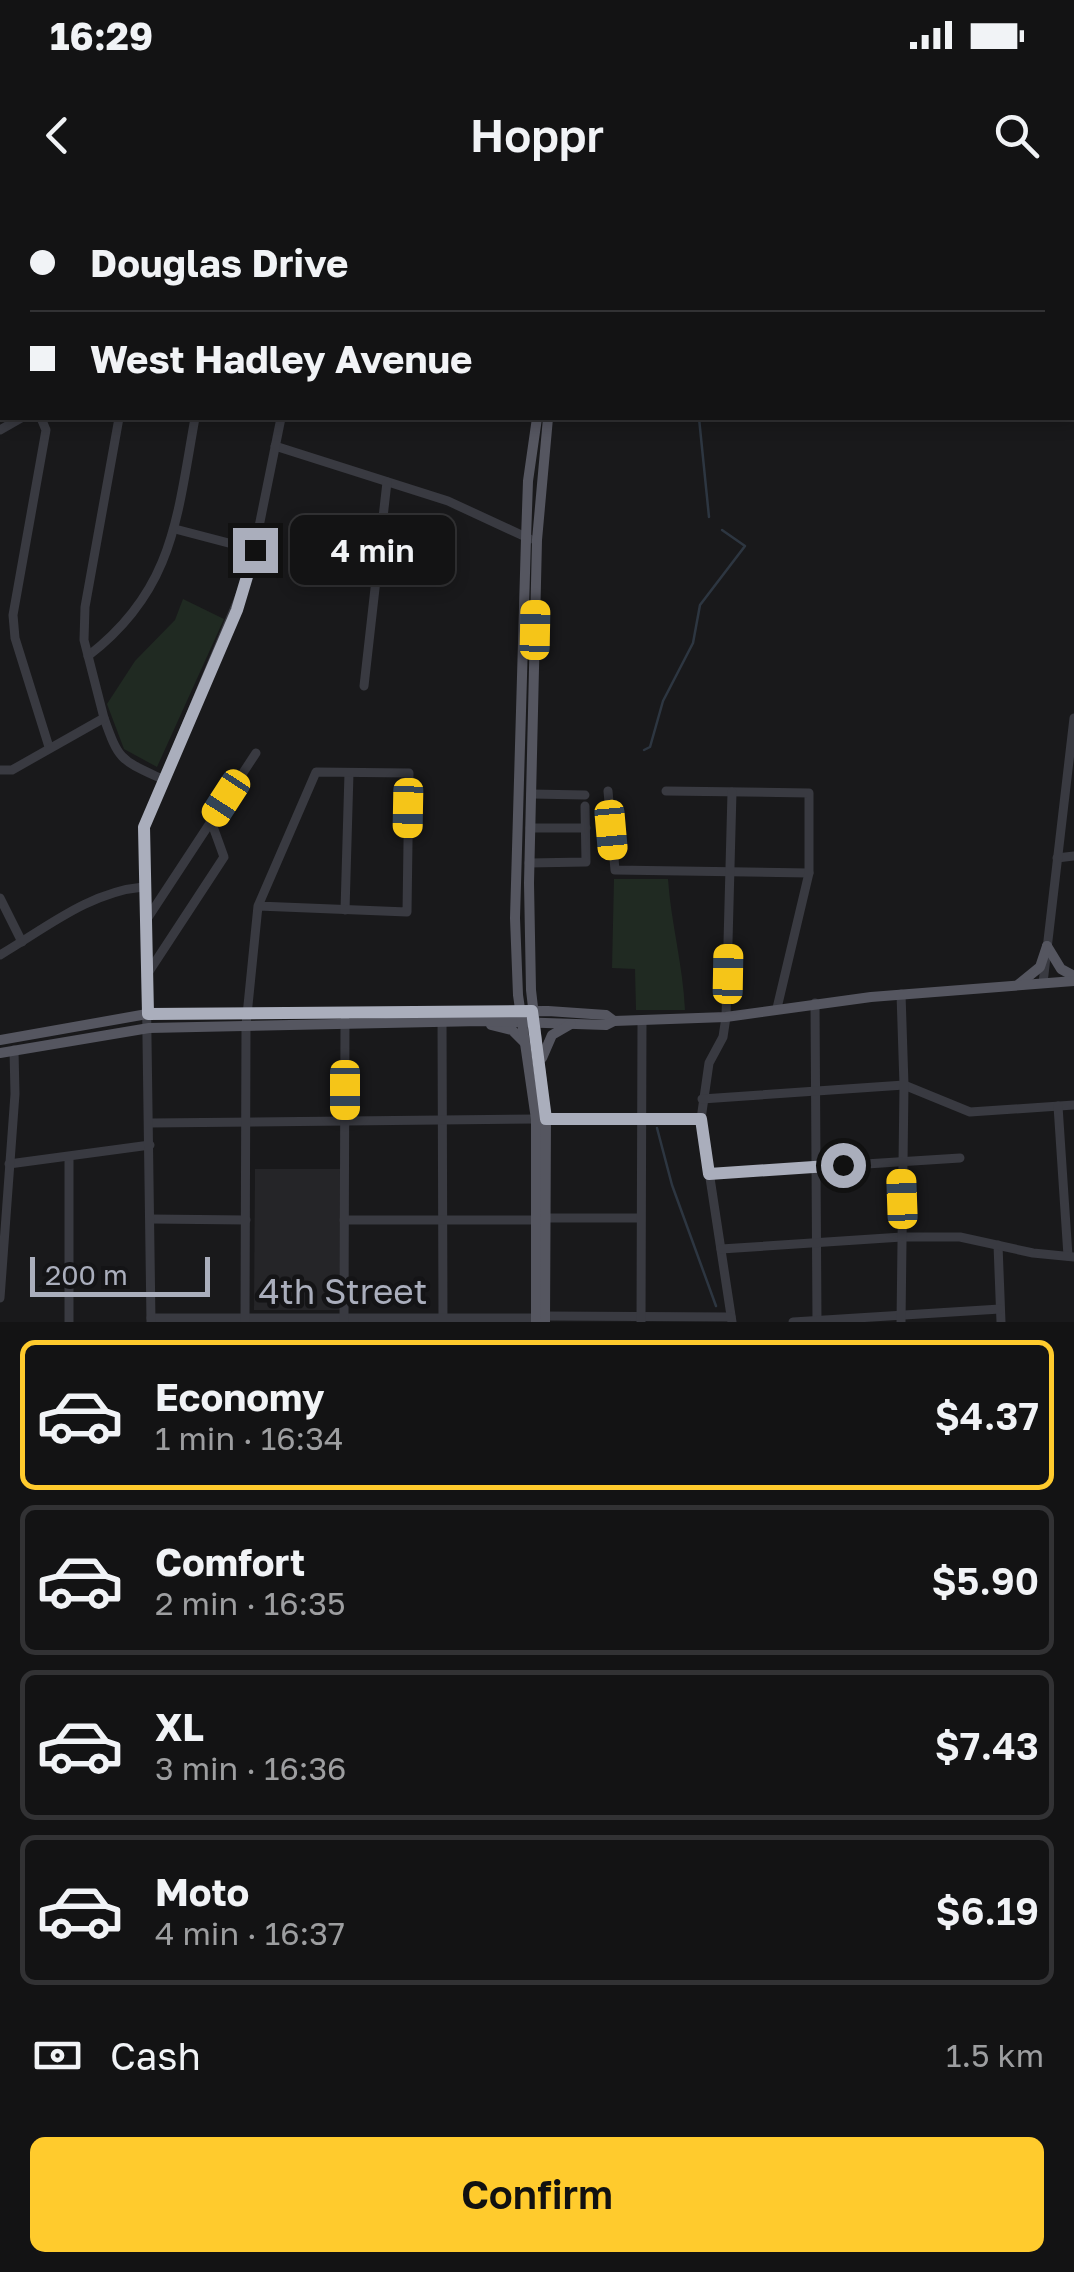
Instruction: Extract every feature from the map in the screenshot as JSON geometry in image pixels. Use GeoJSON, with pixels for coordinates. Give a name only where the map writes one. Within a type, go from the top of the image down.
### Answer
{"type":"FeatureCollection","features":[{"type":"Feature","properties":{"kind":"main road"},"geometry":{"type":"LineString","coordinates":[[537,420],[528,481],[532,539],[530,990],[526,1044],[541,1119]]}},
{"type":"Feature","properties":{"kind":"main road"},"geometry":{"type":"LineString","coordinates":[[540,1320],[540,1063],[518,995],[515,918],[532,539],[548,420]]}},
{"type":"Feature","properties":{"kind":"main road"},"geometry":{"type":"LineString","coordinates":[[1047,946],[1061,968],[1074,979]]}},
{"type":"Feature","properties":{"kind":"main road"},"geometry":{"type":"LineString","coordinates":[[1017,985],[1040,967],[1047,946]]}},
{"type":"Feature","properties":{"kind":"main road"},"geometry":{"type":"LineString","coordinates":[[0,1040],[148,1014],[246,1019],[442,1017],[500,1011],[573,1023],[606,1024],[614,1020],[726,1016],[815,1003],[1074,979]]}},
{"type":"Feature","properties":{"kind":"main road"},"geometry":{"type":"LineString","coordinates":[[530,990],[538,1002],[559,1011]]}},
{"type":"Feature","properties":{"kind":"main road"},"geometry":{"type":"LineString","coordinates":[[500,1011],[518,995]]}},
{"type":"Feature","properties":{"kind":"main road"},"geometry":{"type":"LineString","coordinates":[[481,1021],[559,1011],[606,1015],[614,1020]]}},
{"type":"Feature","properties":{"kind":"main road"},"geometry":{"type":"LineString","coordinates":[[442,1017],[481,1021],[512,1030],[526,1044]]}},
{"type":"Feature","properties":{"kind":"main road"},"geometry":{"type":"LineString","coordinates":[[0,1053],[148,1028],[246,1019]]}},
{"type":"Feature","properties":{"kind":"main road"},"geometry":{"type":"LineString","coordinates":[[540,1063],[552,1035],[573,1023]]}},
{"type":"Feature","properties":{"kind":"street"},"geometry":{"type":"LineString","coordinates":[[41,420],[46,430],[13,615],[15,638],[49,747]]}},
{"type":"Feature","properties":{"kind":"street"},"geometry":{"type":"LineString","coordinates":[[119,420],[84,607],[84,640],[115,750],[125,762],[162,780]]}},
{"type":"Feature","properties":{"kind":"street"},"geometry":{"type":"LineString","coordinates":[[88,656],[110,639],[146,598],[176,529],[195,420]]}},
{"type":"Feature","properties":{"kind":"street"},"geometry":{"type":"LineString","coordinates":[[151,1320],[144,827],[237,610],[255,550],[280,420]]}},
{"type":"Feature","properties":{"kind":"street"},"geometry":{"type":"LineString","coordinates":[[276,446],[448,501],[532,539]]}},
{"type":"Feature","properties":{"kind":"street"},"geometry":{"type":"LineString","coordinates":[[364,686],[387,482]]}},
{"type":"Feature","properties":{"kind":"street"},"geometry":{"type":"LineString","coordinates":[[176,529],[255,550]]}},
{"type":"Feature","properties":{"kind":"street"},"geometry":{"type":"LineString","coordinates":[[0,770],[12,770],[104,718]]}},
{"type":"Feature","properties":{"kind":"street"},"geometry":{"type":"LineString","coordinates":[[1043,983],[1074,718]]}},
{"type":"Feature","properties":{"kind":"street"},"geometry":{"type":"LineString","coordinates":[[144,923],[256,752]]}},
{"type":"Feature","properties":{"kind":"street"},"geometry":{"type":"LineString","coordinates":[[246,1321],[246,1019],[258,906],[316,772],[409,773],[407,912],[258,906]]}},
{"type":"Feature","properties":{"kind":"street"},"geometry":{"type":"LineString","coordinates":[[345,910],[349,772]]}},
{"type":"Feature","properties":{"kind":"street"},"geometry":{"type":"LineString","coordinates":[[608,790],[615,870],[809,872]]}},
{"type":"Feature","properties":{"kind":"street"},"geometry":{"type":"LineString","coordinates":[[666,791],[809,793],[809,872],[777,1008]]}},
{"type":"Feature","properties":{"kind":"street"},"geometry":{"type":"LineString","coordinates":[[732,792],[726,1016],[722,1036],[709,1063],[701,1119],[732,1319]]}},
{"type":"Feature","properties":{"kind":"street"},"geometry":{"type":"LineString","coordinates":[[529,864],[586,862],[586,800],[531,794]]}},
{"type":"Feature","properties":{"kind":"street"},"geometry":{"type":"LineString","coordinates":[[146,976],[224,857],[211,821]]}},
{"type":"Feature","properties":{"kind":"street"},"geometry":{"type":"LineString","coordinates":[[530,828],[586,828]]}},
{"type":"Feature","properties":{"kind":"street"},"geometry":{"type":"LineString","coordinates":[[1058,858],[1074,856]]}},
{"type":"Feature","properties":{"kind":"street"},"geometry":{"type":"LineString","coordinates":[[0,956],[91,900],[118,890],[143,887]]}},
{"type":"Feature","properties":{"kind":"street"},"geometry":{"type":"LineString","coordinates":[[0,898],[22,942]]}},
{"type":"Feature","properties":{"kind":"street"},"geometry":{"type":"LineString","coordinates":[[901,994],[901,1318]]}},
{"type":"Feature","properties":{"kind":"street"},"geometry":{"type":"LineString","coordinates":[[815,1003],[817,1321]]}},
{"type":"Feature","properties":{"kind":"street"},"geometry":{"type":"LineString","coordinates":[[442,1017],[442,1320]]}},
{"type":"Feature","properties":{"kind":"street"},"geometry":{"type":"LineString","coordinates":[[344,1320],[345,1018]]}},
{"type":"Feature","properties":{"kind":"street"},"geometry":{"type":"LineString","coordinates":[[641,1318],[642,1020]]}},
{"type":"Feature","properties":{"kind":"street"},"geometry":{"type":"LineString","coordinates":[[0,1298],[16,1094],[14,1050]]}},
{"type":"Feature","properties":{"kind":"street"},"geometry":{"type":"LineString","coordinates":[[702,1099],[904,1085],[970,1112],[1074,1105]]}},
{"type":"Feature","properties":{"kind":"street"},"geometry":{"type":"LineString","coordinates":[[721,1249],[902,1237],[960,1238],[1071,1256],[1058,1106]]}},
{"type":"Feature","properties":{"kind":"street"},"geometry":{"type":"LineString","coordinates":[[150,1123],[701,1119]]}},
{"type":"Feature","properties":{"kind":"street"},"geometry":{"type":"LineString","coordinates":[[9,1164],[150,1146]]}},
{"type":"Feature","properties":{"kind":"street"},"geometry":{"type":"LineString","coordinates":[[69,1158],[69,1322]]}},
{"type":"Feature","properties":{"kind":"street"},"geometry":{"type":"LineString","coordinates":[[709,1174],[960,1158]]}},
{"type":"Feature","properties":{"kind":"street"},"geometry":{"type":"LineString","coordinates":[[344,1220],[640,1218]]}},
{"type":"Feature","properties":{"kind":"street"},"geometry":{"type":"LineString","coordinates":[[151,1219],[246,1220]]}},
{"type":"Feature","properties":{"kind":"street"},"geometry":{"type":"LineString","coordinates":[[998,1245],[1001,1322]]}},
{"type":"Feature","properties":{"kind":"street"},"geometry":{"type":"LineString","coordinates":[[792,1322],[1000,1309]]}},
{"type":"Feature","properties":{"kind":"street","name":"4th Street"},"geometry":{"type":"LineString","coordinates":[[151,1320],[732,1319]]}},
{"type":"Feature","properties":{"kind":"shaded area"},"geometry":{"type":"Polygon","coordinates":[[[183,599],[224,619],[157,767],[124,749],[107,704],[135,661],[175,620],[183,599]]]}},
{"type":"Feature","properties":{"kind":"shaded area"},"geometry":{"type":"Polygon","coordinates":[[[614,879],[668,879],[685,1010],[636,1010],[635,969],[612,968],[614,879]]]}},
{"type":"Feature","properties":{"kind":"shaded area"},"geometry":{"type":"Polygon","coordinates":[[[255,1169],[341,1169],[341,1310],[254,1310],[255,1169]]]}},
{"type":"Feature","properties":{"kind":"waterway"},"geometry":{"type":"LineString","coordinates":[[699,420],[709,517]]}},
{"type":"Feature","properties":{"kind":"waterway"},"geometry":{"type":"LineString","coordinates":[[644,750],[650,747],[663,701],[693,643],[700,605],[745,546],[722,530]]}},
{"type":"Feature","properties":{"kind":"waterway"},"geometry":{"type":"LineString","coordinates":[[657,1128],[672,1185],[716,1306]]}},
{"type":"Feature","properties":{"kind":"route"},"geometry":{"type":"LineString","coordinates":[[255,550],[237,610],[144,827],[148,1014],[532,1011],[546,1119],[701,1119],[709,1174],[843,1165]]}}]}
